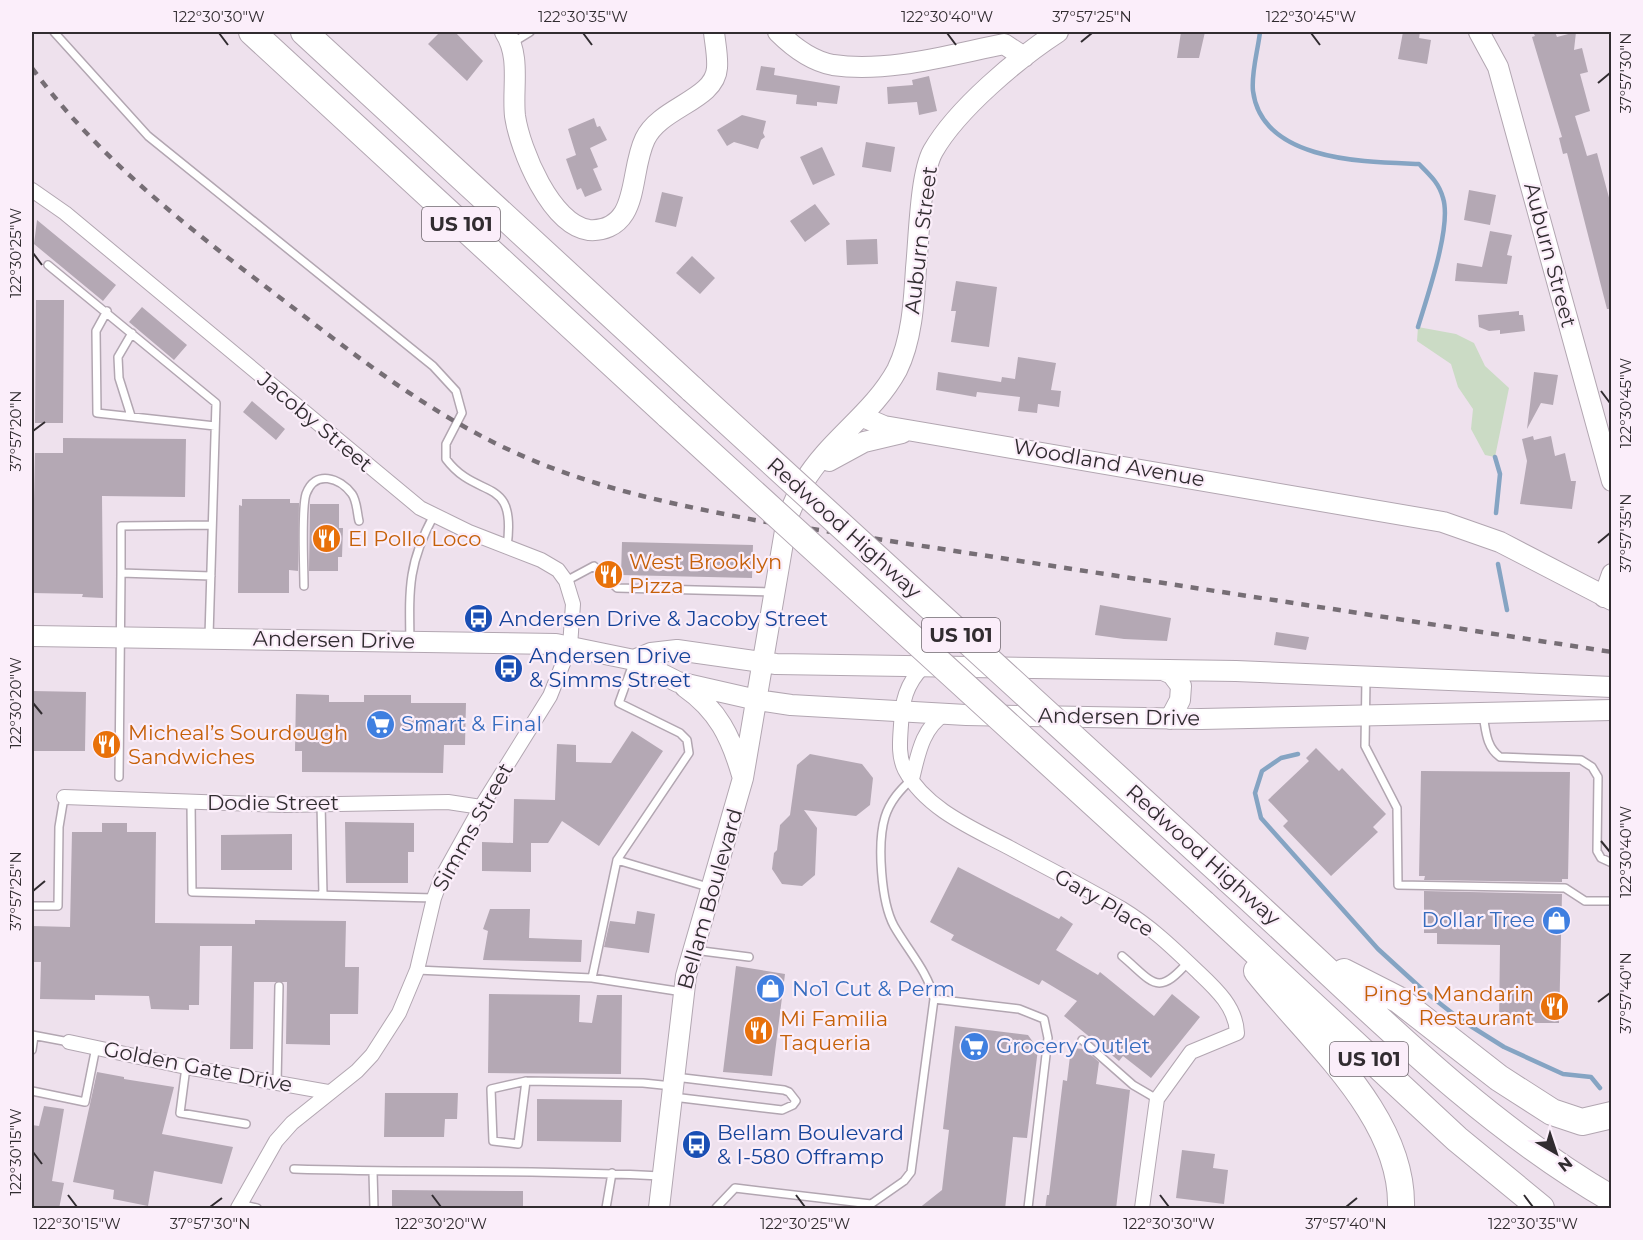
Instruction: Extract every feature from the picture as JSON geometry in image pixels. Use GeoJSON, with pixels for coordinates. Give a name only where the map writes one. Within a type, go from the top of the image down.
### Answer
{"type":"FeatureCollection","features":[{"type":"Feature","properties":{"kind":"highway","name":"Redwood Highway"},"geometry":{"type":"LineString","coordinates":[[252,32],[1203,903],[1448,1131],[1541,1209]]}},
{"type":"Feature","properties":{"kind":"highway","name":"Redwood Highway"},"geometry":{"type":"LineString","coordinates":[[304,32],[1480,1109],[1532,1149],[1611,1199]]}},
{"type":"Feature","properties":{"kind":"highway"},"geometry":{"type":"LineString","coordinates":[[1203,903],[1374,1114],[1396,1163],[1401,1209]]}},
{"type":"Feature","properties":{"kind":"highway"},"geometry":{"type":"LineString","coordinates":[[1317,958],[1399,1000],[1499,1078],[1552,1112],[1582,1122],[1611,1115]]}},
{"type":"Feature","properties":{"kind":"main road"},"geometry":{"type":"LineString","coordinates":[[508,37],[515,57],[515,116],[522,143],[542,186],[570,223],[582,229],[604,229],[613,225],[624,214],[630,198],[636,163],[650,128],[662,116],[707,90],[713,80],[718,69],[714,32]]}},
{"type":"Feature","properties":{"kind":"main road"},"geometry":{"type":"LineString","coordinates":[[778,32],[791,46],[831,65],[910,62],[1004,44],[1023,57]]}},
{"type":"Feature","properties":{"kind":"main road","name":"Auburn Street"},"geometry":{"type":"LineString","coordinates":[[863,417],[887,386],[904,353],[915,281],[922,195],[933,152],[964,111],[1023,57],[1058,32]]}},
{"type":"Feature","properties":{"kind":"main road","name":"Auburn Street"},"geometry":{"type":"LineString","coordinates":[[1479,32],[1498,67],[1611,481]]}},
{"type":"Feature","properties":{"kind":"main road"},"geometry":{"type":"LineString","coordinates":[[762,663],[787,519],[804,482],[813,469],[863,417]]}},
{"type":"Feature","properties":{"kind":"main road","name":"Woodland Avenue"},"geometry":{"type":"LineString","coordinates":[[863,417],[884,426],[1443,522],[1500,542],[1607,599]]}},
{"type":"Feature","properties":{"kind":"main road"},"geometry":{"type":"LineString","coordinates":[[813,469],[876,438],[922,432]]}},
{"type":"Feature","properties":{"kind":"main road"},"geometry":{"type":"LineString","coordinates":[[1607,599],[1611,574]]}},
{"type":"Feature","properties":{"kind":"main road","name":"Andersen Drive"},"geometry":{"type":"LineString","coordinates":[[32,636],[540,642],[634,660],[678,682],[757,700],[945,714],[1170,718],[1611,710]]}},
{"type":"Feature","properties":{"kind":"main road","name":"Andersen Drive"},"geometry":{"type":"LineString","coordinates":[[634,660],[651,653],[677,650],[762,663],[1163,670],[1611,687]]}},
{"type":"Feature","properties":{"kind":"main road","name":"Bellam Boulevard"},"geometry":{"type":"LineString","coordinates":[[659,1209],[683,992],[692,950],[743,778],[762,663]]}},
{"type":"Feature","properties":{"kind":"main road"},"geometry":{"type":"LineString","coordinates":[[1163,670],[1172,674],[1181,686],[1180,700],[1170,718]]}},
{"type":"Feature","properties":{"kind":"main road"},"geometry":{"type":"LineString","coordinates":[[678,682],[708,704],[722,721],[743,778]]}},
{"type":"Feature","properties":{"kind":"street","name":"Jacoby Street"},"geometry":{"type":"LineString","coordinates":[[32,190],[65,213],[398,491],[434,515],[541,560],[558,570],[566,580]]}},
{"type":"Feature","properties":{"kind":"street"},"geometry":{"type":"LineString","coordinates":[[566,580],[573,604],[570,646]]}},
{"type":"Feature","properties":{"kind":"street","name":"Simms Street"},"geometry":{"type":"LineString","coordinates":[[239,1206],[276,1141],[292,1123],[357,1071],[372,1055],[399,1013],[417,970],[434,898],[481,807],[550,696],[570,646]]}},
{"type":"Feature","properties":{"kind":"street","name":"Gary Place"},"geometry":{"type":"LineString","coordinates":[[922,667],[910,681],[902,711],[900,751],[902,761],[912,779],[935,805],[1121,909],[1157,934],[1188,962],[1230,1007],[1237,1033],[1191,1052],[1157,1099],[1142,1209]]}},
{"type":"Feature","properties":{"kind":"street"},"geometry":{"type":"LineString","coordinates":[[912,779],[926,732],[945,714]]}},
{"type":"Feature","properties":{"kind":"street","name":"Dodie Street"},"geometry":{"type":"LineString","coordinates":[[64,797],[191,803],[448,802],[481,807]]}},
{"type":"Feature","properties":{"kind":"street","name":"Golden Gate Drive"},"geometry":{"type":"LineString","coordinates":[[69,1042],[186,1067],[328,1092]]}},
{"type":"Feature","properties":{"kind":"lane"},"geometry":{"type":"LineString","coordinates":[[54,32],[148,136],[432,366],[456,391],[462,413],[446,444],[446,459],[466,478],[501,496],[509,515],[507,547]]}},
{"type":"Feature","properties":{"kind":"lane"},"geometry":{"type":"LineString","coordinates":[[508,37],[530,32]]}},
{"type":"Feature","properties":{"kind":"lane"},"geometry":{"type":"LineString","coordinates":[[48,265],[107,311],[216,404],[209,638]]}},
{"type":"Feature","properties":{"kind":"lane"},"geometry":{"type":"LineString","coordinates":[[107,311],[96,331],[97,413],[215,426]]}},
{"type":"Feature","properties":{"kind":"lane"},"geometry":{"type":"LineString","coordinates":[[131,416],[119,378],[118,357],[132,333]]}},
{"type":"Feature","properties":{"kind":"lane"},"geometry":{"type":"LineString","coordinates":[[304,586],[305,496],[315,481],[327,477],[337,479],[354,496],[359,521]]}},
{"type":"Feature","properties":{"kind":"lane"},"geometry":{"type":"LineString","coordinates":[[410,640],[409,584],[412,564],[421,539],[434,515]]}},
{"type":"Feature","properties":{"kind":"lane"},"geometry":{"type":"LineString","coordinates":[[119,777],[121,526],[212,525]]}},
{"type":"Feature","properties":{"kind":"lane"},"geometry":{"type":"LineString","coordinates":[[566,580],[594,566],[617,588],[773,592]]}},
{"type":"Feature","properties":{"kind":"lane"},"geometry":{"type":"LineString","coordinates":[[121,573],[211,576]]}},
{"type":"Feature","properties":{"kind":"lane"},"geometry":{"type":"LineString","coordinates":[[592,978],[617,860],[689,753],[687,740],[680,734],[619,703],[634,660]]}},
{"type":"Feature","properties":{"kind":"lane"},"geometry":{"type":"LineString","coordinates":[[1366,677],[1365,746],[1397,808],[1398,885],[1565,888],[1586,901],[1611,901]]}},
{"type":"Feature","properties":{"kind":"lane"},"geometry":{"type":"LineString","coordinates":[[1482,712],[1487,740],[1500,757],[1581,760],[1592,767],[1598,777],[1597,850],[1601,858],[1611,863]]}},
{"type":"Feature","properties":{"kind":"lane"},"geometry":{"type":"LineString","coordinates":[[716,1209],[735,1188],[865,1205],[876,1202],[904,1181],[913,1165],[934,999],[926,979],[889,916],[883,871],[885,818],[896,796],[912,779]]}},
{"type":"Feature","properties":{"kind":"lane"},"geometry":{"type":"LineString","coordinates":[[32,906],[58,906],[59,827],[64,797]]}},
{"type":"Feature","properties":{"kind":"lane"},"geometry":{"type":"LineString","coordinates":[[191,803],[192,892],[434,898]]}},
{"type":"Feature","properties":{"kind":"lane"},"geometry":{"type":"LineString","coordinates":[[321,803],[323,895]]}},
{"type":"Feature","properties":{"kind":"lane"},"geometry":{"type":"LineString","coordinates":[[617,860],[710,888]]}},
{"type":"Feature","properties":{"kind":"lane"},"geometry":{"type":"LineString","coordinates":[[692,950],[749,957]]}},
{"type":"Feature","properties":{"kind":"lane"},"geometry":{"type":"LineString","coordinates":[[1122,956],[1151,981],[1159,984],[1166,984],[1173,980],[1188,962]]}},
{"type":"Feature","properties":{"kind":"lane"},"geometry":{"type":"LineString","coordinates":[[417,970],[592,978],[683,992]]}},
{"type":"Feature","properties":{"kind":"lane"},"geometry":{"type":"LineString","coordinates":[[278,1084],[279,986]]}},
{"type":"Feature","properties":{"kind":"lane"},"geometry":{"type":"LineString","coordinates":[[934,999],[1028,1011],[1044,1019],[1048,1038],[1028,1209]]}},
{"type":"Feature","properties":{"kind":"lane"},"geometry":{"type":"LineString","coordinates":[[32,1050],[33,1036],[69,1042]]}},
{"type":"Feature","properties":{"kind":"lane"},"geometry":{"type":"LineString","coordinates":[[1082,1040],[1133,1085],[1157,1099]]}},
{"type":"Feature","properties":{"kind":"lane"},"geometry":{"type":"LineString","coordinates":[[32,1091],[85,1102],[96,1047]]}},
{"type":"Feature","properties":{"kind":"lane"},"geometry":{"type":"LineString","coordinates":[[186,1067],[180,1113],[246,1124]]}},
{"type":"Feature","properties":{"kind":"lane"},"geometry":{"type":"LineString","coordinates":[[526,1081],[518,1144],[493,1141],[491,1089],[526,1081],[643,1083],[784,1090],[789,1092],[796,1101],[782,1110],[672,1086]]}},
{"type":"Feature","properties":{"kind":"lane"},"geometry":{"type":"LineString","coordinates":[[294,1169],[374,1172],[559,1170],[663,1176]]}},
{"type":"Feature","properties":{"kind":"lane"},"geometry":{"type":"LineString","coordinates":[[374,1172],[374,1209]]}},
{"type":"Feature","properties":{"kind":"lane"},"geometry":{"type":"LineString","coordinates":[[606,1209],[612,1173]]}},
{"type":"Feature","properties":{"kind":"lane"},"geometry":{"type":"LineString","coordinates":[[239,1206],[257,1209]]}},
{"type":"Feature","properties":{"kind":"green space"},"geometry":{"type":"Polygon","coordinates":[[[1418,327],[1456,334],[1474,343],[1485,366],[1509,388],[1495,457],[1485,455],[1471,429],[1473,409],[1458,387],[1451,364],[1417,341],[1418,327]]]}},
{"type":"Feature","properties":{"kind":"building"},"geometry":{"type":"Polygon","coordinates":[[[440,32],[455,32],[483,61],[467,81],[428,44],[440,32]]]}},
{"type":"Feature","properties":{"kind":"building"},"geometry":{"type":"Polygon","coordinates":[[[1181,32],[1205,32],[1199,58],[1177,58],[1181,32]]]}},
{"type":"Feature","properties":{"kind":"building"},"geometry":{"type":"Polygon","coordinates":[[[1403,32],[1420,32],[1419,38],[1431,40],[1427,64],[1398,59],[1403,32]]]}},
{"type":"Feature","properties":{"kind":"building"},"geometry":{"type":"Polygon","coordinates":[[[1533,32],[1555,32],[1557,37],[1576,32],[1574,50],[1582,48],[1588,72],[1580,74],[1590,111],[1575,116],[1587,156],[1597,153],[1611,205],[1611,309],[1607,309],[1567,153],[1563,154],[1559,138],[1562,137],[1532,37],[1535,36],[1533,32]]]}},
{"type":"Feature","properties":{"kind":"building"},"geometry":{"type":"Polygon","coordinates":[[[761,66],[775,68],[774,75],[840,86],[837,104],[817,102],[817,106],[796,104],[797,95],[756,90],[761,66]]]}},
{"type":"Feature","properties":{"kind":"building"},"geometry":{"type":"Polygon","coordinates":[[[929,76],[937,111],[919,115],[917,102],[888,104],[887,87],[913,85],[912,80],[929,76]]]}},
{"type":"Feature","properties":{"kind":"building"},"geometry":{"type":"Polygon","coordinates":[[[742,115],[766,121],[763,133],[765,137],[761,140],[758,149],[734,142],[727,146],[717,130],[742,115]]]}},
{"type":"Feature","properties":{"kind":"building"},"geometry":{"type":"Polygon","coordinates":[[[594,118],[597,127],[600,126],[607,140],[590,148],[598,167],[593,169],[602,190],[585,197],[581,188],[577,190],[566,159],[576,155],[568,129],[594,118]]]}},
{"type":"Feature","properties":{"kind":"building"},"geometry":{"type":"Polygon","coordinates":[[[866,142],[895,147],[891,172],[862,167],[866,142]]]}},
{"type":"Feature","properties":{"kind":"building"},"geometry":{"type":"Polygon","coordinates":[[[822,147],[835,175],[813,185],[800,157],[822,147]]]}},
{"type":"Feature","properties":{"kind":"building"},"geometry":{"type":"Polygon","coordinates":[[[1469,190],[1496,195],[1490,225],[1464,220],[1469,190]]]}},
{"type":"Feature","properties":{"kind":"building"},"geometry":{"type":"Polygon","coordinates":[[[662,192],[683,197],[676,227],[655,222],[662,192]]]}},
{"type":"Feature","properties":{"kind":"building"},"geometry":{"type":"Polygon","coordinates":[[[815,204],[830,224],[805,242],[790,221],[815,204]]]}},
{"type":"Feature","properties":{"kind":"building"},"geometry":{"type":"Polygon","coordinates":[[[37,220],[116,285],[103,301],[34,244],[37,220]]]}},
{"type":"Feature","properties":{"kind":"building"},"geometry":{"type":"Polygon","coordinates":[[[1490,231],[1512,235],[1507,255],[1512,256],[1507,284],[1455,281],[1457,263],[1482,267],[1490,231]]]}},
{"type":"Feature","properties":{"kind":"building"},"geometry":{"type":"Polygon","coordinates":[[[877,239],[878,264],[847,265],[846,240],[877,239]]]}},
{"type":"Feature","properties":{"kind":"building"},"geometry":{"type":"Polygon","coordinates":[[[692,256],[715,278],[700,294],[676,273],[692,256]]]}},
{"type":"Feature","properties":{"kind":"building"},"geometry":{"type":"Polygon","coordinates":[[[956,281],[997,287],[989,347],[951,342],[956,311],[951,311],[956,281]]]}},
{"type":"Feature","properties":{"kind":"building"},"geometry":{"type":"Polygon","coordinates":[[[36,300],[64,300],[63,423],[35,423],[36,300]]]}},
{"type":"Feature","properties":{"kind":"building"},"geometry":{"type":"Polygon","coordinates":[[[142,307],[187,345],[174,360],[129,322],[142,307]]]}},
{"type":"Feature","properties":{"kind":"building"},"geometry":{"type":"Polygon","coordinates":[[[1519,311],[1519,315],[1523,315],[1525,331],[1500,334],[1500,330],[1489,331],[1479,327],[1478,315],[1519,311]]]}},
{"type":"Feature","properties":{"kind":"building"},"geometry":{"type":"Polygon","coordinates":[[[1018,357],[1056,363],[1051,390],[1061,391],[1059,407],[1038,404],[1037,413],[1018,411],[1020,397],[977,392],[976,397],[936,390],[938,372],[1001,382],[1002,377],[1015,379],[1018,357]]]}},
{"type":"Feature","properties":{"kind":"building"},"geometry":{"type":"Polygon","coordinates":[[[1534,372],[1558,375],[1553,405],[1541,403],[1527,429],[1534,372]]]}},
{"type":"Feature","properties":{"kind":"building"},"geometry":{"type":"Polygon","coordinates":[[[252,401],[285,429],[276,440],[243,412],[252,401]]]}},
{"type":"Feature","properties":{"kind":"building"},"geometry":{"type":"Polygon","coordinates":[[[1533,436],[1534,440],[1551,436],[1555,456],[1565,453],[1571,481],[1576,481],[1572,509],[1520,504],[1527,461],[1522,439],[1533,436]]]}},
{"type":"Feature","properties":{"kind":"building"},"geometry":{"type":"Polygon","coordinates":[[[63,438],[186,439],[185,497],[102,496],[103,598],[82,597],[83,594],[32,593],[35,453],[63,453],[63,438]]]}},
{"type":"Feature","properties":{"kind":"building"},"geometry":{"type":"Polygon","coordinates":[[[242,499],[290,499],[290,503],[299,503],[298,571],[289,570],[289,593],[238,593],[239,505],[242,506],[242,499]]]}},
{"type":"Feature","properties":{"kind":"building","name":"El Pollo Loco"},"geometry":{"type":"Polygon","coordinates":[[[310,504],[339,504],[339,528],[343,528],[342,557],[338,557],[338,571],[309,571],[310,504]]]}},
{"type":"Feature","properties":{"kind":"building"},"geometry":{"type":"Polygon","coordinates":[[[622,542],[753,545],[752,578],[621,575],[622,542]]]}},
{"type":"Feature","properties":{"kind":"building"},"geometry":{"type":"Polygon","coordinates":[[[1100,605],[1171,618],[1167,641],[1095,635],[1100,605]]]}},
{"type":"Feature","properties":{"kind":"building"},"geometry":{"type":"Polygon","coordinates":[[[1276,632],[1309,637],[1306,650],[1274,645],[1276,632]]]}},
{"type":"Feature","properties":{"kind":"building"},"geometry":{"type":"Polygon","coordinates":[[[32,691],[86,692],[85,751],[32,751],[32,691]]]}},
{"type":"Feature","properties":{"kind":"building","name":"Smart & Final"},"geometry":{"type":"Polygon","coordinates":[[[296,694],[329,695],[329,702],[364,702],[364,695],[411,695],[411,703],[466,703],[465,745],[444,745],[443,773],[302,772],[302,751],[295,751],[296,694]]]}},
{"type":"Feature","properties":{"kind":"building"},"geometry":{"type":"Polygon","coordinates":[[[632,731],[663,751],[599,846],[562,821],[548,843],[531,843],[531,872],[482,871],[482,842],[513,843],[514,799],[555,800],[557,744],[576,745],[576,762],[611,763],[632,731]]]}},
{"type":"Feature","properties":{"kind":"building"},"geometry":{"type":"Polygon","coordinates":[[[1316,748],[1339,771],[1342,768],[1386,814],[1373,827],[1378,832],[1331,876],[1283,826],[1288,821],[1268,800],[1309,761],[1306,758],[1316,748]]]}},
{"type":"Feature","properties":{"kind":"building"},"geometry":{"type":"Polygon","coordinates":[[[810,754],[862,764],[873,778],[870,805],[856,816],[804,810],[817,828],[815,875],[802,886],[782,884],[772,869],[780,825],[790,815],[797,765],[810,754]]]}},
{"type":"Feature","properties":{"kind":"building"},"geometry":{"type":"Polygon","coordinates":[[[1421,771],[1570,772],[1568,879],[1562,879],[1562,882],[1424,880],[1425,876],[1419,876],[1421,771]]]}},
{"type":"Feature","properties":{"kind":"building"},"geometry":{"type":"Polygon","coordinates":[[[345,822],[414,823],[414,852],[408,852],[408,883],[346,883],[345,822]]]}},
{"type":"Feature","properties":{"kind":"building"},"geometry":{"type":"Polygon","coordinates":[[[102,823],[127,823],[127,832],[156,832],[155,923],[255,924],[255,920],[346,921],[345,967],[359,967],[358,1014],[330,1014],[330,1045],[286,1044],[287,982],[254,982],[253,1049],[230,1049],[232,946],[200,946],[199,1005],[189,1005],[189,1010],[151,1009],[149,996],[95,995],[95,1000],[40,999],[41,962],[32,962],[32,926],[70,927],[72,832],[102,832],[102,823]]]}},
{"type":"Feature","properties":{"kind":"building"},"geometry":{"type":"Polygon","coordinates":[[[292,834],[292,870],[221,870],[221,835],[292,834]]]}},
{"type":"Feature","properties":{"kind":"building"},"geometry":{"type":"Polygon","coordinates":[[[958,867],[1059,919],[1061,916],[1073,924],[1056,950],[1098,975],[1100,972],[1154,1016],[1172,994],[1200,1017],[1151,1078],[1123,1056],[1119,1061],[1064,1016],[1077,1001],[1042,980],[1039,985],[951,940],[954,935],[930,922],[958,867]]]}},
{"type":"Feature","properties":{"kind":"building"},"geometry":{"type":"Polygon","coordinates":[[[1424,891],[1562,894],[1559,1023],[1499,1023],[1500,945],[1437,944],[1437,933],[1424,933],[1424,891]]]}},
{"type":"Feature","properties":{"kind":"building"},"geometry":{"type":"Polygon","coordinates":[[[490,909],[530,909],[529,938],[582,940],[581,962],[483,960],[488,931],[483,929],[490,909]]]}},
{"type":"Feature","properties":{"kind":"building"},"geometry":{"type":"Polygon","coordinates":[[[637,911],[655,914],[649,953],[604,947],[610,921],[635,924],[637,911]]]}},
{"type":"Feature","properties":{"kind":"building"},"geometry":{"type":"Polygon","coordinates":[[[736,966],[785,974],[772,1076],[723,1072],[736,966]]]}},
{"type":"Feature","properties":{"kind":"building"},"geometry":{"type":"Polygon","coordinates":[[[489,994],[580,995],[579,1022],[592,1023],[597,995],[622,995],[621,1074],[488,1073],[489,994]]]}},
{"type":"Feature","properties":{"kind":"building"},"geometry":{"type":"Polygon","coordinates":[[[955,1026],[1028,1035],[1038,1049],[1027,1138],[1013,1137],[1005,1209],[918,1209],[942,1190],[949,1130],[943,1129],[955,1026]]]}},
{"type":"Feature","properties":{"kind":"building"},"geometry":{"type":"Polygon","coordinates":[[[1071,1048],[1084,1049],[1099,1062],[1096,1084],[1130,1090],[1116,1209],[1045,1209],[1047,1195],[1049,1195],[1063,1080],[1067,1081],[1071,1048]]]}},
{"type":"Feature","properties":{"kind":"building"},"geometry":{"type":"Polygon","coordinates":[[[97,1072],[174,1087],[162,1134],[233,1147],[222,1184],[154,1171],[148,1206],[113,1199],[114,1190],[73,1182],[97,1072]]]}},
{"type":"Feature","properties":{"kind":"building"},"geometry":{"type":"Polygon","coordinates":[[[385,1093],[458,1093],[457,1119],[445,1119],[444,1137],[384,1137],[385,1093]]]}},
{"type":"Feature","properties":{"kind":"building"},"geometry":{"type":"Polygon","coordinates":[[[537,1099],[622,1100],[621,1142],[537,1141],[537,1099]]]}},
{"type":"Feature","properties":{"kind":"building"},"geometry":{"type":"Polygon","coordinates":[[[44,1106],[64,1109],[52,1181],[64,1183],[59,1209],[32,1209],[32,1125],[39,1126],[44,1106]]]}},
{"type":"Feature","properties":{"kind":"building"},"geometry":{"type":"Polygon","coordinates":[[[1182,1150],[1215,1154],[1213,1168],[1228,1170],[1224,1204],[1176,1198],[1182,1150]]]}},
{"type":"Feature","properties":{"kind":"building"},"geometry":{"type":"Polygon","coordinates":[[[392,1190],[523,1191],[523,1209],[392,1209],[392,1190]]]}},
{"type":"Feature","properties":{"kind":"waterway"},"geometry":{"type":"LineString","coordinates":[[1260,32],[1253,91],[1261,114],[1275,132],[1296,145],[1346,159],[1419,164],[1439,188],[1445,210],[1444,226],[1437,262],[1418,327]]}},
{"type":"Feature","properties":{"kind":"waterway"},"geometry":{"type":"LineString","coordinates":[[1495,457],[1500,474],[1496,513]]}},
{"type":"Feature","properties":{"kind":"waterway"},"geometry":{"type":"LineString","coordinates":[[1498,564],[1507,610]]}},
{"type":"Feature","properties":{"kind":"waterway"},"geometry":{"type":"LineString","coordinates":[[1298,754],[1281,758],[1262,771],[1255,793],[1261,818],[1378,949],[1424,991],[1461,1020],[1504,1047],[1563,1074],[1591,1077],[1600,1088]]}},
{"type":"Feature","properties":{"kind":"railway"},"geometry":{"type":"LineString","coordinates":[[32,68],[85,132],[114,161],[176,216],[305,317],[366,363],[463,426],[497,444],[560,471],[644,497],[760,521],[1612,652]]}},
{"type":"Feature","properties":{"kind":"place","name":"El Pollo Loco"},"geometry":{"type":"Point","coordinates":[327,539]}},
{"type":"Feature","properties":{"kind":"place","name":"West Brooklyn Pizza"},"geometry":{"type":"Point","coordinates":[608,574]}},
{"type":"Feature","properties":{"kind":"place","name":"Andersen Drive & Jacoby Street"},"geometry":{"type":"Point","coordinates":[478,619]}},
{"type":"Feature","properties":{"kind":"place","name":"Andersen Drive & Simms Street"},"geometry":{"type":"Point","coordinates":[508,668]}},
{"type":"Feature","properties":{"kind":"place","name":"Smart & Final"},"geometry":{"type":"Point","coordinates":[380,724]}},
{"type":"Feature","properties":{"kind":"place","name":"Micheal’s Sourdough Sandwiches"},"geometry":{"type":"Point","coordinates":[107,745]}},
{"type":"Feature","properties":{"kind":"place","name":"Dollar Tree"},"geometry":{"type":"Point","coordinates":[1556,920]}},
{"type":"Feature","properties":{"kind":"place","name":"No1 Cut & Perm"},"geometry":{"type":"Point","coordinates":[771,989]}},
{"type":"Feature","properties":{"kind":"place","name":"Ping's Mandarin Restaurant"},"geometry":{"type":"Point","coordinates":[1555,1006]}},
{"type":"Feature","properties":{"kind":"place","name":"Mi Familia Taqueria"},"geometry":{"type":"Point","coordinates":[759,1031]}},
{"type":"Feature","properties":{"kind":"place","name":"Grocery Outlet"},"geometry":{"type":"Point","coordinates":[975,1046]}},
{"type":"Feature","properties":{"kind":"place","name":"Bellam Boulevard & I-580 Offramp"},"geometry":{"type":"Point","coordinates":[696,1145]}}]}
